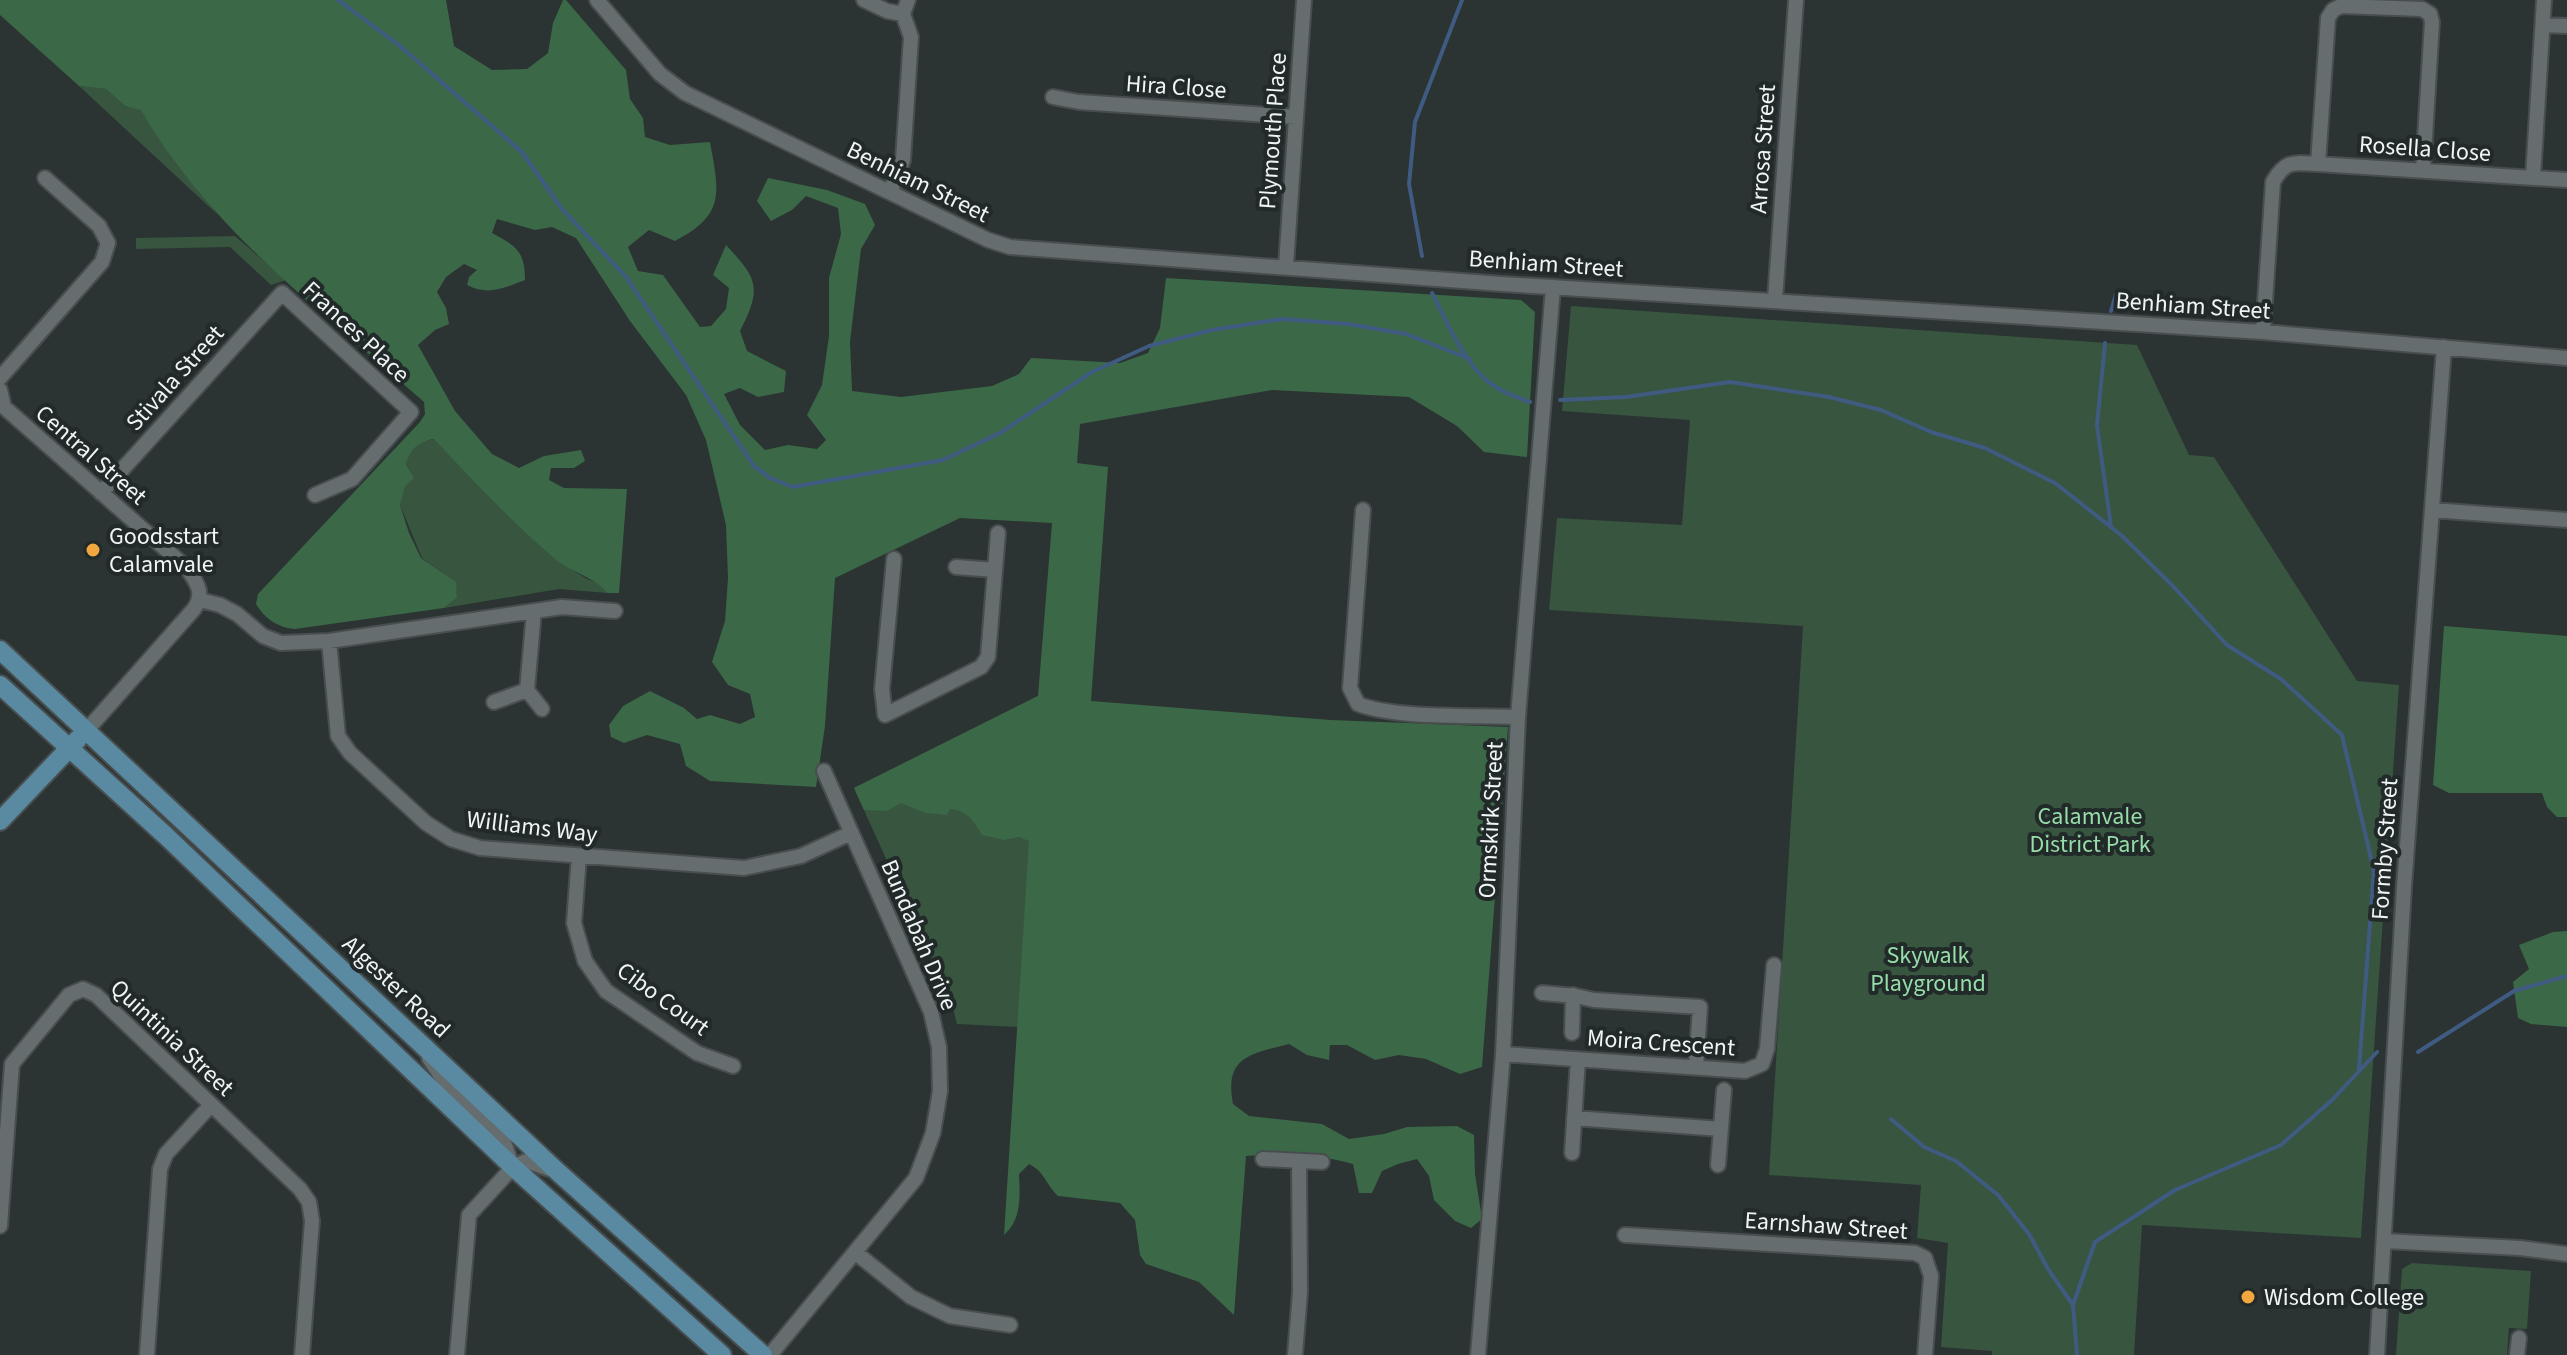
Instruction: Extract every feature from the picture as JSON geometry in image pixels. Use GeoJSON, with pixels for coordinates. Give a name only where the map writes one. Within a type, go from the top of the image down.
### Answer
{"type":"FeatureCollection","features":[{"type":"Feature","properties":{"kind":"main road","name":"Algester Road"},"geometry":{"type":"LineString","coordinates":[[0,650],[559,1173],[763,1355]]}},
{"type":"Feature","properties":{"kind":"main road","name":"Algester Road"},"geometry":{"type":"LineString","coordinates":[[0,685],[165,835],[513,1167],[722,1355]]}},
{"type":"Feature","properties":{"kind":"main road"},"geometry":{"type":"LineString","coordinates":[[0,821],[87,730]]}},
{"type":"Feature","properties":{"kind":"street","name":"Benhiam Street"},"geometry":{"type":"LineString","coordinates":[[597,0],[660,74],[685,93],[988,240],[1010,247],[1553,287],[2263,332],[2567,358]]}},
{"type":"Feature","properties":{"kind":"street"},"geometry":{"type":"LineString","coordinates":[[864,0],[887,11],[906,7],[911,37],[903,160],[890,192]]}},
{"type":"Feature","properties":{"kind":"street","name":"Plymouth Place"},"geometry":{"type":"LineString","coordinates":[[1286,266],[1304,0]]}},
{"type":"Feature","properties":{"kind":"street","name":"Arrosa Street"},"geometry":{"type":"LineString","coordinates":[[1775,300],[1796,0]]}},
{"type":"Feature","properties":{"kind":"street"},"geometry":{"type":"LineString","coordinates":[[2533,177],[2544,0]]}},
{"type":"Feature","properties":{"kind":"street"},"geometry":{"type":"LineString","coordinates":[[2318,164],[2328,18],[2333,10],[2341,6],[2422,9],[2430,14],[2432,22],[2423,170]]}},
{"type":"Feature","properties":{"kind":"street"},"geometry":{"type":"LineString","coordinates":[[2543,25],[2567,26]]}},
{"type":"Feature","properties":{"kind":"street","name":"Hira Close"},"geometry":{"type":"LineString","coordinates":[[1053,97],[1079,102],[1296,117]]}},
{"type":"Feature","properties":{"kind":"street","name":"Rosella Close"},"geometry":{"type":"LineString","coordinates":[[2263,332],[2273,182],[2281,168],[2291,163],[2567,180]]}},
{"type":"Feature","properties":{"kind":"street"},"geometry":{"type":"LineString","coordinates":[[0,378],[102,262],[108,243],[99,226],[45,178]]}},
{"type":"Feature","properties":{"kind":"street","name":"Ormskirk Street"},"geometry":{"type":"LineString","coordinates":[[1478,1355],[1503,1054],[1518,717],[1553,287]]}},
{"type":"Feature","properties":{"kind":"street","name":"Stivala Street"},"geometry":{"type":"LineString","coordinates":[[101,493],[282,293]]}},
{"type":"Feature","properties":{"kind":"street","name":"Frances Place"},"geometry":{"type":"LineString","coordinates":[[282,293],[411,412],[352,479],[315,495]]}},
{"type":"Feature","properties":{"kind":"street","name":"Formby Street"},"geometry":{"type":"LineString","coordinates":[[2377,1355],[2405,871],[2444,347]]}},
{"type":"Feature","properties":{"kind":"street","name":"Central Street"},"geometry":{"type":"LineString","coordinates":[[0,390],[4,407],[187,568],[199,585],[200,600]]}},
{"type":"Feature","properties":{"kind":"street"},"geometry":{"type":"LineString","coordinates":[[1363,510],[1350,688],[1358,704],[1369,709],[1412,713],[1518,717]]}},
{"type":"Feature","properties":{"kind":"street"},"geometry":{"type":"LineString","coordinates":[[2432,510],[2567,520]]}},
{"type":"Feature","properties":{"kind":"street"},"geometry":{"type":"LineString","coordinates":[[894,559],[882,689],[885,715],[981,667],[988,657],[998,533]]}},
{"type":"Feature","properties":{"kind":"street"},"geometry":{"type":"LineString","coordinates":[[956,567],[995,570]]}},
{"type":"Feature","properties":{"kind":"street"},"geometry":{"type":"LineString","coordinates":[[87,730],[200,600],[220,605],[237,614],[263,636],[281,643],[329,641],[562,607],[615,611]]}},
{"type":"Feature","properties":{"kind":"street"},"geometry":{"type":"LineString","coordinates":[[534,611],[527,690],[542,709]]}},
{"type":"Feature","properties":{"kind":"street","name":"Williams Way"},"geometry":{"type":"LineString","coordinates":[[329,641],[338,736],[350,753],[426,823],[451,839],[480,848],[744,868],[801,856],[851,833]]}},
{"type":"Feature","properties":{"kind":"street"},"geometry":{"type":"LineString","coordinates":[[494,702],[527,690]]}},
{"type":"Feature","properties":{"kind":"street","name":"Bundabah Drive"},"geometry":{"type":"LineString","coordinates":[[770,1355],[916,1178],[933,1133],[940,1091],[939,1047],[931,1012],[824,771]]}},
{"type":"Feature","properties":{"kind":"street","name":"Cibo Court"},"geometry":{"type":"LineString","coordinates":[[579,856],[574,923],[585,961],[606,991],[697,1053],[733,1066]]}},
{"type":"Feature","properties":{"kind":"street","name":"Moira Crescent"},"geometry":{"type":"LineString","coordinates":[[1503,1054],[1745,1071],[1762,1064],[1767,1049],[1774,965]]}},
{"type":"Feature","properties":{"kind":"street","name":"Quintinia Street"},"geometry":{"type":"LineString","coordinates":[[0,1226],[12,1064],[69,995],[83,989],[96,995],[300,1189],[309,1202],[312,1221],[302,1355]]}},
{"type":"Feature","properties":{"kind":"street"},"geometry":{"type":"LineString","coordinates":[[1542,993],[1700,1007],[1696,1067]]}},
{"type":"Feature","properties":{"kind":"street"},"geometry":{"type":"LineString","coordinates":[[1572,1033],[1573,995]]}},
{"type":"Feature","properties":{"kind":"street"},"geometry":{"type":"LineString","coordinates":[[414,1038],[447,1085],[504,1142],[513,1167]]}},
{"type":"Feature","properties":{"kind":"street"},"geometry":{"type":"LineString","coordinates":[[1572,1153],[1578,1059]]}},
{"type":"Feature","properties":{"kind":"street"},"geometry":{"type":"LineString","coordinates":[[1718,1165],[1724,1090]]}},
{"type":"Feature","properties":{"kind":"street"},"geometry":{"type":"LineString","coordinates":[[147,1355],[160,1169],[166,1154],[211,1105]]}},
{"type":"Feature","properties":{"kind":"street"},"geometry":{"type":"LineString","coordinates":[[1574,1118],[1721,1129]]}},
{"type":"Feature","properties":{"kind":"street"},"geometry":{"type":"LineString","coordinates":[[1263,1159],[1322,1162]]}},
{"type":"Feature","properties":{"kind":"street"},"geometry":{"type":"LineString","coordinates":[[457,1355],[469,1215],[513,1167],[526,1161],[559,1173]]}},
{"type":"Feature","properties":{"kind":"street"},"geometry":{"type":"LineString","coordinates":[[1295,1355],[1300,1292],[1299,1161]]}},
{"type":"Feature","properties":{"kind":"street","name":"Earnshaw Street"},"geometry":{"type":"LineString","coordinates":[[1625,1235],[1915,1253],[1925,1258],[1931,1276],[1925,1355]]}},
{"type":"Feature","properties":{"kind":"street"},"geometry":{"type":"LineString","coordinates":[[2384,1241],[2507,1247],[2567,1254]]}},
{"type":"Feature","properties":{"kind":"street"},"geometry":{"type":"LineString","coordinates":[[856,1253],[911,1297],[950,1316],[1010,1325]]}},
{"type":"Feature","properties":{"kind":"street"},"geometry":{"type":"LineString","coordinates":[[2517,1355],[2519,1338]]}},
{"type":"Feature","properties":{"kind":"green space"},"geometry":{"type":"Polygon","coordinates":[[[0,0],[446,0],[454,46],[492,70],[527,69],[548,53],[553,23],[563,0],[566,0],[626,70],[630,99],[643,118],[645,137],[670,145],[710,142],[716,175],[715,200],[703,222],[675,241],[649,230],[628,247],[638,271],[663,275],[700,327],[711,326],[726,309],[729,288],[713,275],[726,245],[745,267],[754,294],[740,331],[747,351],[786,371],[784,392],[758,397],[740,388],[724,394],[740,425],[765,450],[788,445],[817,449],[826,440],[807,415],[822,385],[829,336],[829,278],[841,234],[838,208],[806,196],[792,210],[771,221],[757,201],[768,178],[827,190],[865,204],[875,225],[861,249],[850,342],[852,391],[901,397],[992,386],[1019,374],[1031,358],[1120,363],[1148,353],[1160,328],[1166,278],[1521,300],[1535,312],[1527,457],[1484,452],[1457,426],[1409,397],[1272,390],[1080,424],[1077,463],[1108,467],[1091,701],[1331,720],[1508,727],[1482,1067],[1460,1074],[1426,1059],[1399,1055],[1375,1060],[1347,1045],[1330,1045],[1329,1060],[1307,1055],[1289,1044],[1243,1060],[1232,1076],[1231,1088],[1233,1104],[1249,1116],[1322,1124],[1349,1139],[1407,1127],[1457,1126],[1474,1135],[1475,1174],[1482,1219],[1471,1228],[1455,1221],[1434,1200],[1429,1176],[1417,1159],[1382,1171],[1372,1193],[1359,1193],[1353,1164],[1300,1155],[1246,1156],[1234,1315],[1199,1282],[1146,1264],[1140,1255],[1135,1220],[1120,1203],[1058,1196],[1039,1171],[1029,1164],[1019,1174],[1017,1214],[1004,1235],[1029,841],[1019,837],[1004,840],[982,835],[969,817],[956,810],[950,809],[947,815],[926,813],[901,803],[887,811],[864,810],[854,788],[1038,696],[1052,523],[960,518],[835,578],[825,726],[816,787],[710,781],[686,766],[680,744],[647,735],[624,743],[611,737],[609,725],[623,706],[650,691],[684,708],[697,719],[710,715],[740,724],[755,717],[750,694],[728,685],[712,662],[725,621],[728,578],[726,525],[706,440],[686,395],[630,321],[576,238],[552,227],[535,230],[497,219],[492,233],[518,250],[525,280],[496,290],[482,290],[467,285],[469,277],[477,270],[464,264],[446,277],[437,292],[446,308],[449,324],[435,330],[418,345],[455,411],[492,454],[519,468],[544,456],[581,450],[585,461],[574,468],[551,468],[549,480],[564,488],[627,489],[619,593],[607,593],[597,583],[555,559],[493,501],[434,439],[419,444],[412,451],[406,465],[414,478],[405,486],[400,505],[421,558],[456,582],[457,598],[444,608],[295,629],[277,624],[267,618],[256,604],[258,594],[420,422],[425,414],[424,402],[270,267],[234,231],[169,153],[141,110],[125,106],[106,89],[79,86],[0,15],[0,0]]]}},
{"type":"Feature","properties":{"kind":"green space"},"geometry":{"type":"Polygon","coordinates":[[[79,86],[106,89],[125,106],[141,109],[177,165],[218,215],[79,86]]]}},
{"type":"Feature","properties":{"kind":"green space"},"geometry":{"type":"Polygon","coordinates":[[[235,236],[286,280],[271,285],[230,247],[136,249],[136,238],[235,236]]]}},
{"type":"Feature","properties":{"kind":"green space","name":"Calamvale District Park"},"geometry":{"type":"Polygon","coordinates":[[[1571,306],[2137,345],[2189,455],[2214,457],[2357,681],[2399,685],[2361,1238],[2142,1225],[2134,1355],[1992,1355],[1992,1351],[1941,1347],[1948,1243],[1917,1238],[1921,1185],[1769,1175],[1803,626],[1549,610],[1557,518],[1682,525],[1690,420],[1562,411],[1571,306]]]}},
{"type":"Feature","properties":{"kind":"green space"},"geometry":{"type":"Polygon","coordinates":[[[435,439],[557,560],[587,579],[602,584],[607,593],[559,589],[444,608],[457,598],[455,582],[422,558],[400,505],[408,454],[420,442],[435,439]]]}},
{"type":"Feature","properties":{"kind":"green space"},"geometry":{"type":"Polygon","coordinates":[[[2444,626],[2567,636],[2567,817],[2557,817],[2547,807],[2542,793],[2449,793],[2433,785],[2444,626]]]}},
{"type":"Feature","properties":{"kind":"green space"},"geometry":{"type":"Polygon","coordinates":[[[1038,696],[1019,1027],[957,1024],[952,1005],[854,788],[1038,696]]]}},
{"type":"Feature","properties":{"kind":"green space"},"geometry":{"type":"Polygon","coordinates":[[[2567,931],[2567,1027],[2531,1024],[2518,1018],[2513,982],[2529,969],[2519,945],[2553,932],[2567,931]]]}},
{"type":"Feature","properties":{"kind":"green space"},"geometry":{"type":"Polygon","coordinates":[[[2412,1263],[2531,1271],[2527,1329],[2509,1328],[2507,1355],[2396,1355],[2402,1269],[2412,1263]]]}},
{"type":"Feature","properties":{"kind":"waterway"},"geometry":{"type":"LineString","coordinates":[[338,0],[400,46],[522,152],[562,209],[626,277],[754,466],[770,478],[793,487],[943,460],[1000,433],[1092,372],[1149,346],[1212,330],[1282,319],[1348,324],[1406,334],[1470,359]]}},
{"type":"Feature","properties":{"kind":"waterway"},"geometry":{"type":"LineString","coordinates":[[1422,256],[1409,184],[1415,122],[1462,0]]}},
{"type":"Feature","properties":{"kind":"waterway"},"geometry":{"type":"LineString","coordinates":[[1432,293],[1457,341],[1481,375],[1499,389],[1530,402]]}},
{"type":"Feature","properties":{"kind":"waterway"},"geometry":{"type":"LineString","coordinates":[[2111,311],[2116,294]]}},
{"type":"Feature","properties":{"kind":"waterway"},"geometry":{"type":"LineString","coordinates":[[2105,343],[2097,425],[2111,527]]}},
{"type":"Feature","properties":{"kind":"waterway"},"geometry":{"type":"LineString","coordinates":[[1560,400],[1626,397],[1730,382],[1829,397],[1881,410],[1931,432],[1985,448],[2055,483],[2121,535],[2227,645],[2281,679],[2342,735],[2374,871],[2359,1069]]}},
{"type":"Feature","properties":{"kind":"waterway"},"geometry":{"type":"LineString","coordinates":[[2418,1052],[2514,991],[2567,976]]}},
{"type":"Feature","properties":{"kind":"waterway"},"geometry":{"type":"LineString","coordinates":[[2077,1355],[2073,1305],[2095,1242],[2175,1190],[2281,1145],[2332,1100],[2377,1052]]}},
{"type":"Feature","properties":{"kind":"waterway"},"geometry":{"type":"LineString","coordinates":[[1891,1119],[1924,1147],[1956,1161],[1998,1195],[2029,1234],[2073,1305]]}},
{"type":"Feature","properties":{"kind":"place","name":"Goodsstart Calamvale"},"geometry":{"type":"Point","coordinates":[93,550]}},
{"type":"Feature","properties":{"kind":"place","name":"Wisdom College"},"geometry":{"type":"Point","coordinates":[2248,1297]}},
{"type":"Feature","properties":{"kind":"park label","name":"Skywalk Playground"},"geometry":{"type":"Point","coordinates":[1928,969]}}]}
